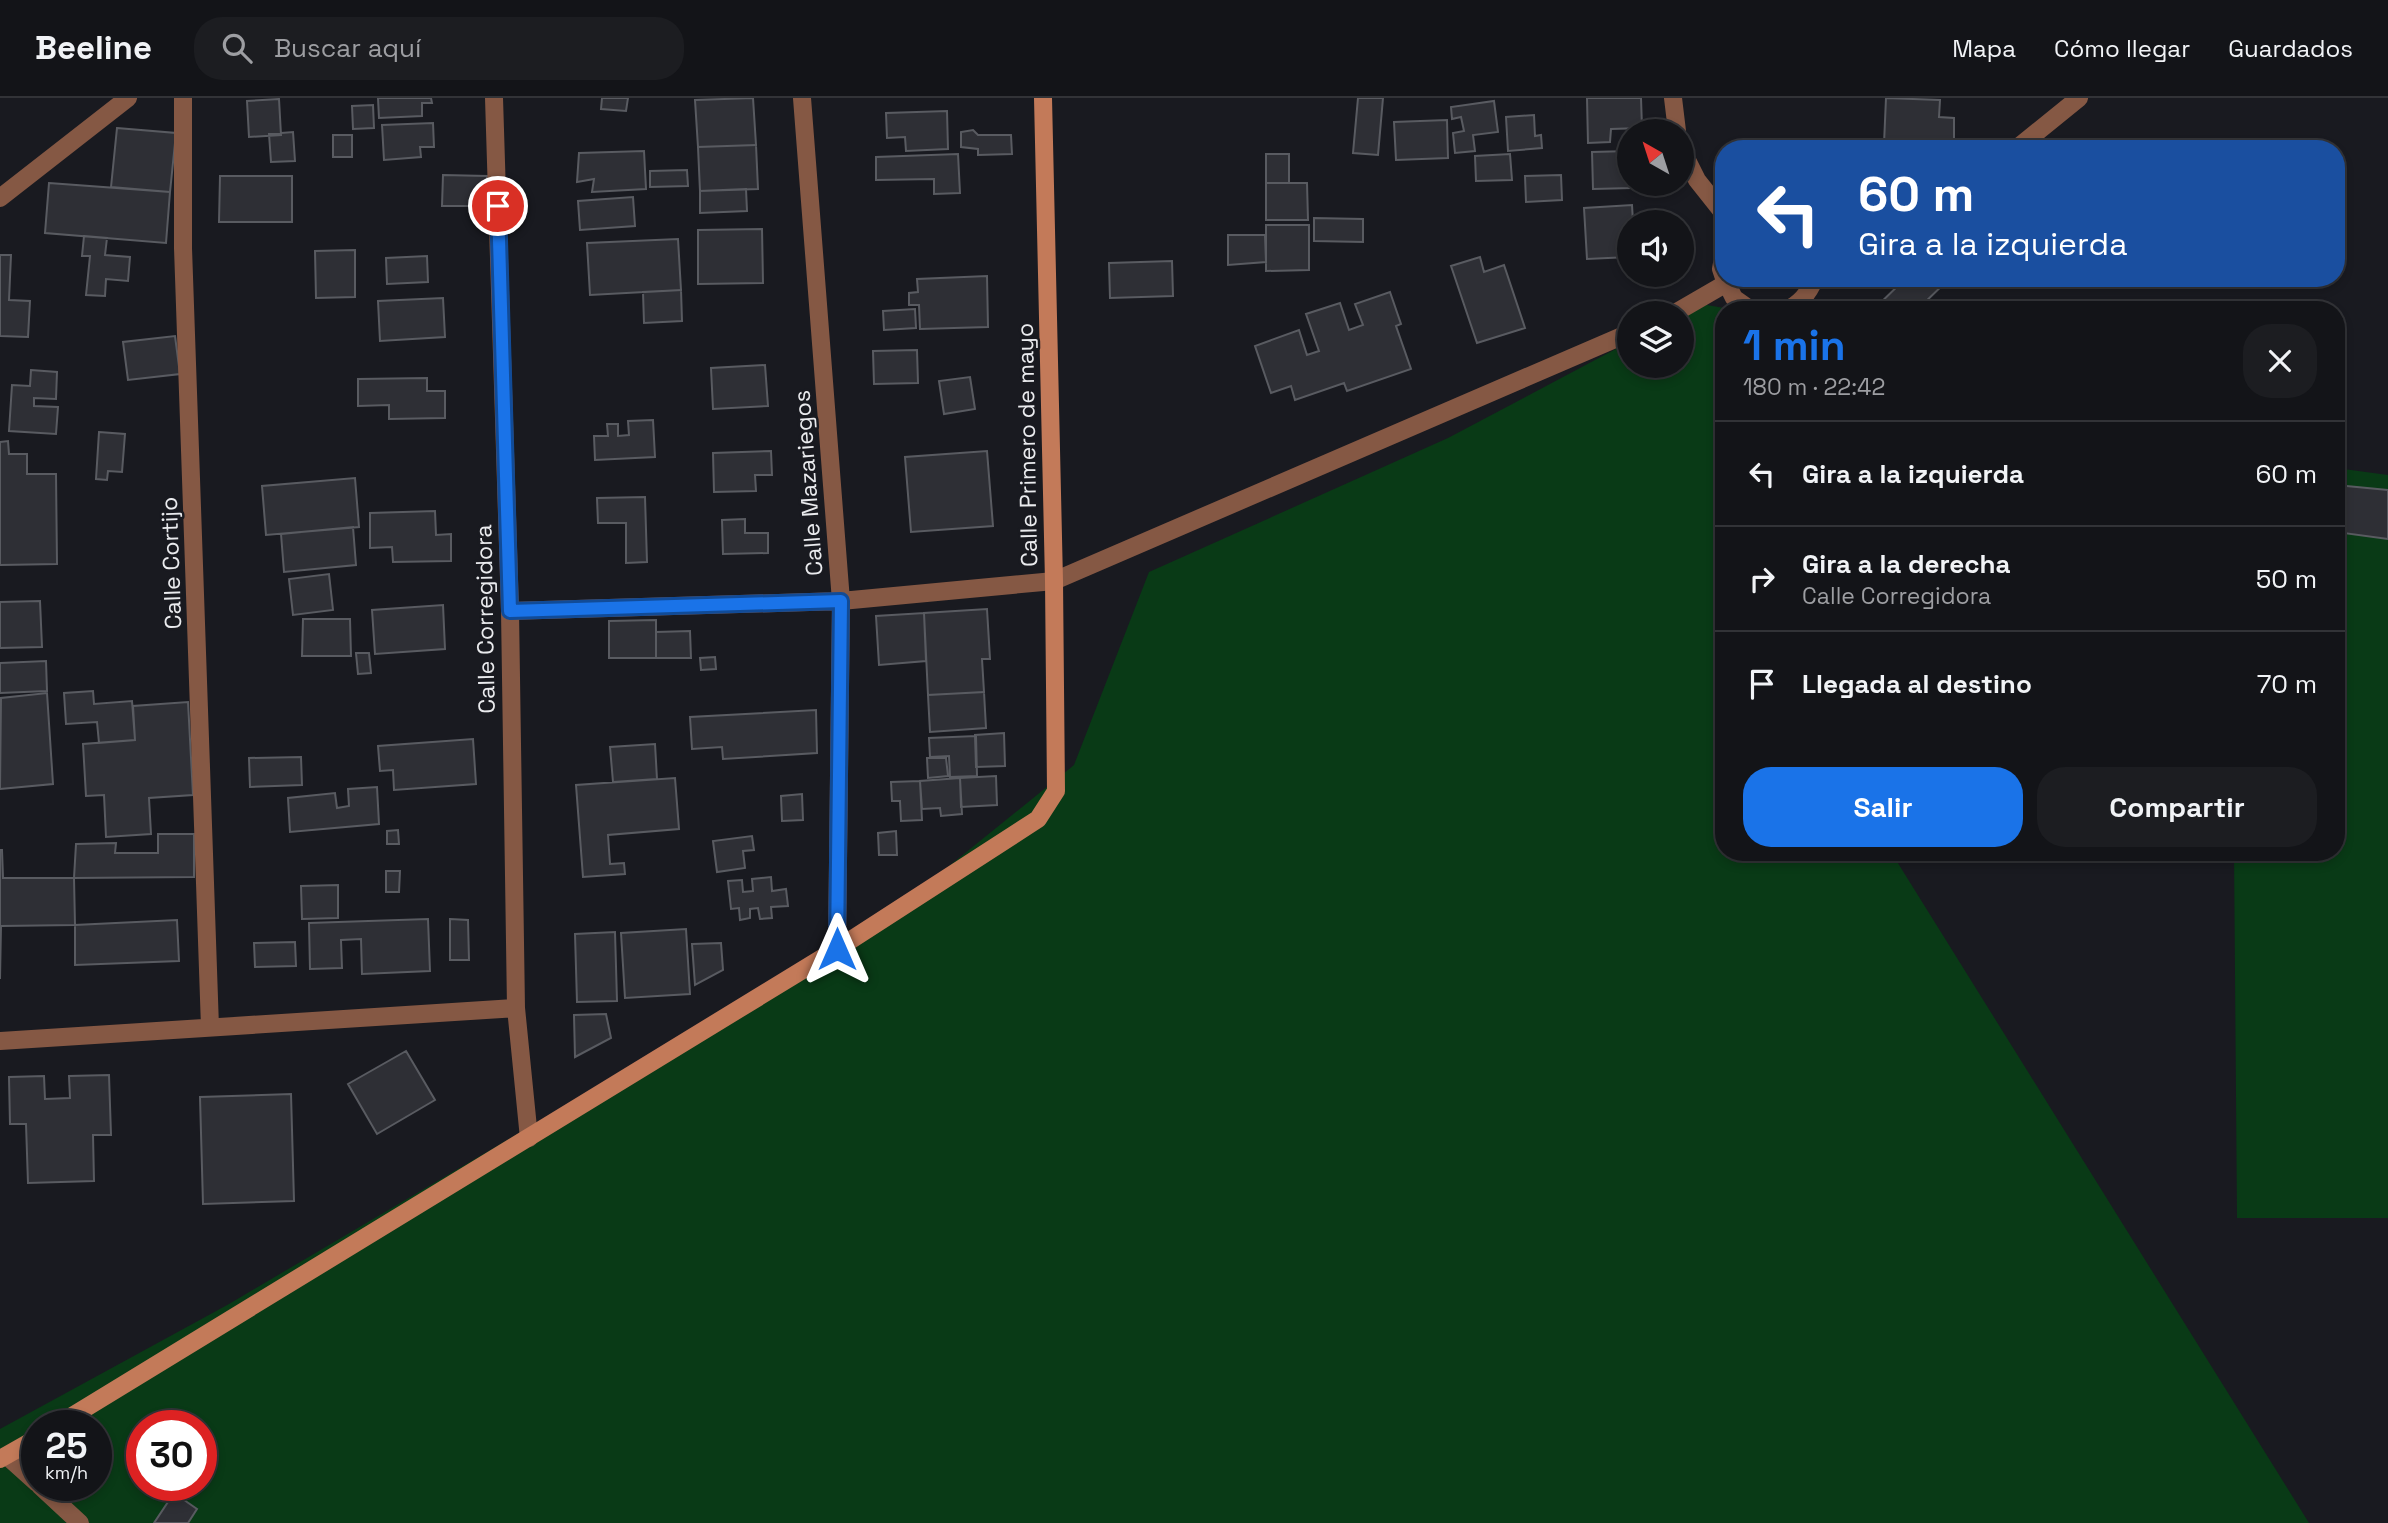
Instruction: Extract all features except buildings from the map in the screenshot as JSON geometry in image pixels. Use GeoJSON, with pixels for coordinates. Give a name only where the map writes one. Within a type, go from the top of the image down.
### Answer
{"type":"FeatureCollection","features":[{"type":"Feature","properties":{"kind":"street"},"geometry":{"type":"LineString","coordinates":[[0,198],[128,98]]}},
{"type":"Feature","properties":{"kind":"street","name":"Calle Cortijo"},"geometry":{"type":"LineString","coordinates":[[183,98],[183,248],[209,1027]]}},
{"type":"Feature","properties":{"kind":"street","name":"Calle Corregidora"},"geometry":{"type":"LineString","coordinates":[[494,98],[510,611],[516,1007],[529,1138]]}},
{"type":"Feature","properties":{"kind":"street","name":"Calle Mazariegos"},"geometry":{"type":"LineString","coordinates":[[802,98],[841,601],[837,949]]}},
{"type":"Feature","properties":{"kind":"street","name":"Calle Primero de mayo"},"geometry":{"type":"LineString","coordinates":[[837,949],[1038,819],[1056,791],[1043,98]]}},
{"type":"Feature","properties":{"kind":"street"},"geometry":{"type":"LineString","coordinates":[[1673,98],[1676,119]]}},
{"type":"Feature","properties":{"kind":"street"},"geometry":{"type":"LineString","coordinates":[[2027,140],[2079,98]]}},
{"type":"Feature","properties":{"kind":"street"},"geometry":{"type":"LineString","coordinates":[[1694,172],[1715,202]]}},
{"type":"Feature","properties":{"kind":"street"},"geometry":{"type":"LineString","coordinates":[[1693,301],[1715,286]]}},
{"type":"Feature","properties":{"kind":"street"},"geometry":{"type":"LineString","coordinates":[[1728,287],[1738,301]]}},
{"type":"Feature","properties":{"kind":"street"},"geometry":{"type":"LineString","coordinates":[[1799,301],[1810,287]]}},
{"type":"Feature","properties":{"kind":"street"},"geometry":{"type":"LineString","coordinates":[[510,611],[841,601],[1054,581],[1617,338]]}},
{"type":"Feature","properties":{"kind":"street"},"geometry":{"type":"LineString","coordinates":[[82,1410],[837,949]]}},
{"type":"Feature","properties":{"kind":"street"},"geometry":{"type":"LineString","coordinates":[[0,1041],[516,1007]]}},
{"type":"Feature","properties":{"kind":"street"},"geometry":{"type":"LineString","coordinates":[[21,1448],[4,1458],[21,1471]]}},
{"type":"Feature","properties":{"kind":"street"},"geometry":{"type":"LineString","coordinates":[[56,1501],[80,1523]]}},
{"type":"Feature","properties":{"kind":"green space"},"geometry":{"type":"Polygon","coordinates":[[[1701,304],[1715,306],[1715,861],[1897,861],[2309,1523],[0,1523],[0,1429],[21,1418],[21,1501],[112,1501],[112,1410],[35,1410],[229,1304],[907,900],[1074,765],[1149,572],[1448,438],[1617,348],[1617,378],[1694,378],[1694,308],[1701,304]]]}},
{"type":"Feature","properties":{"kind":"green space"},"geometry":{"type":"Polygon","coordinates":[[[2345,469],[2388,475],[2388,1218],[2237,1218],[2234,861],[2345,861],[2345,469]]]}},
{"type":"Feature","properties":{"kind":"route"},"geometry":{"type":"LineString","coordinates":[[498,206],[510,611],[841,601],[837,949]]}}]}
